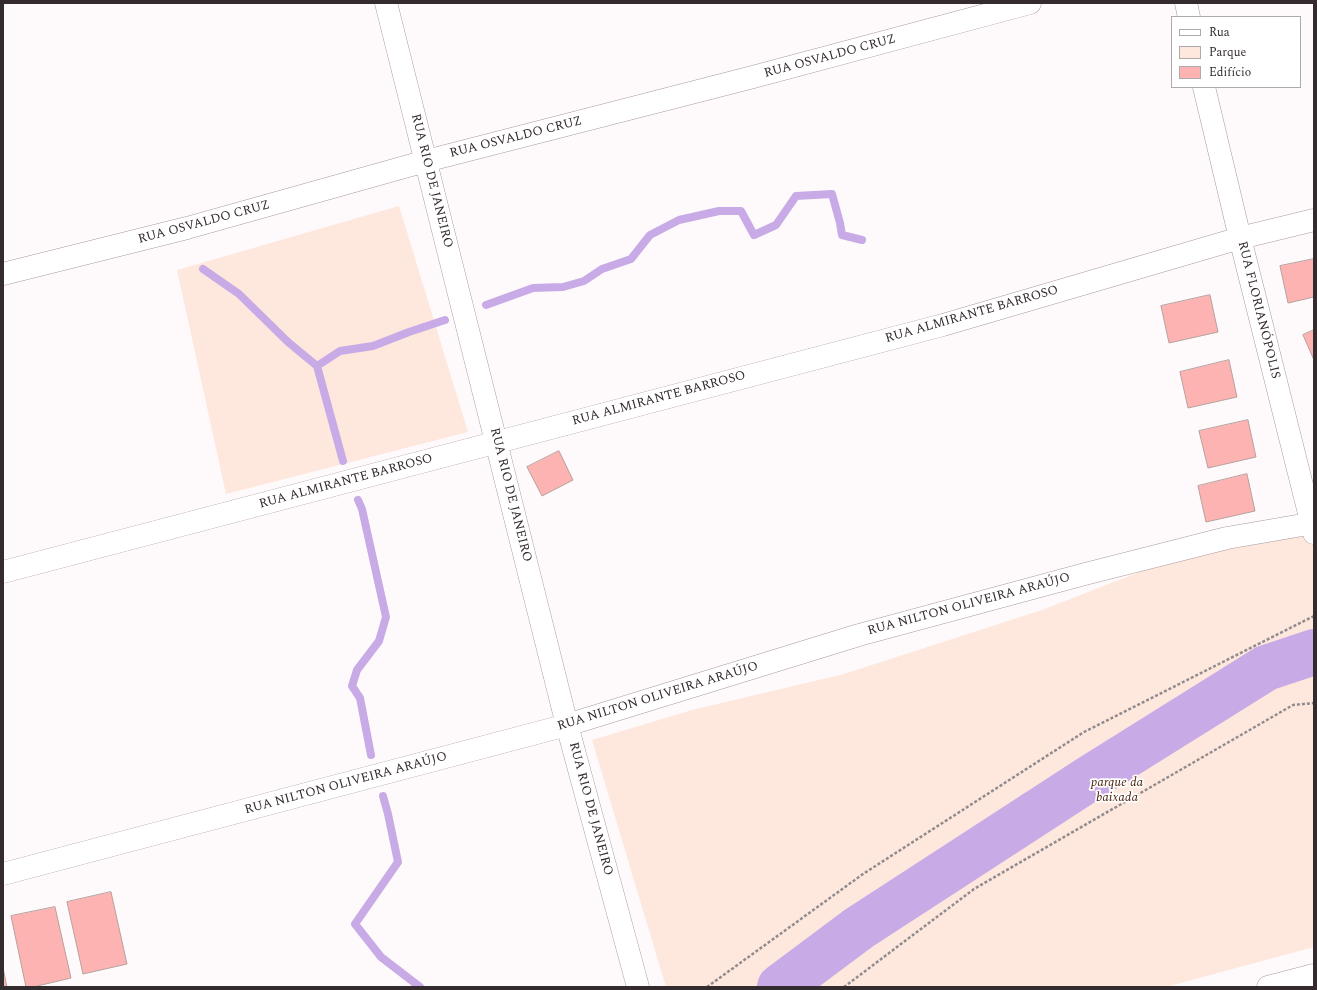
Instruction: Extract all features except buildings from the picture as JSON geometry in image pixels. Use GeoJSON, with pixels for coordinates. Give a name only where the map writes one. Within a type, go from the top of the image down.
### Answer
{"type":"FeatureCollection","features":[{"type":"Feature","properties":{"kind":"street","name":"RUA RIO DE JANEIRO"},"geometry":{"type":"LineString","coordinates":[[386,3],[567,726],[638,987]]}},
{"type":"Feature","properties":{"kind":"street","name":"RUA OSVALDO CRUZ"},"geometry":{"type":"LineString","coordinates":[[3,274],[187,228],[426,161],[745,79],[1030,3]]}},
{"type":"Feature","properties":{"kind":"street"},"geometry":{"type":"LineString","coordinates":[[1186,3],[1189,16]]}},
{"type":"Feature","properties":{"kind":"street","name":"RUA FLORIANÓPOLIS"},"geometry":{"type":"LineString","coordinates":[[1204,88],[1240,238],[1313,527]]}},
{"type":"Feature","properties":{"kind":"street","name":"RUA ALMIRANTE BARROSO"},"geometry":{"type":"LineString","coordinates":[[3,572],[943,325],[1240,238],[1314,220]]}},
{"type":"Feature","properties":{"kind":"street","name":"RUA NILTON OLIVEIRA ARAÚJO"},"geometry":{"type":"LineString","coordinates":[[3,874],[567,726],[859,635],[1085,574],[1220,540],[1313,527]]}},
{"type":"Feature","properties":{"kind":"street"},"geometry":{"type":"LineString","coordinates":[[1268,987],[1314,975]]}},
{"type":"Feature","properties":{"kind":"path"},"geometry":{"type":"LineString","coordinates":[[707,987],[863,874],[1084,732],[1314,616]]}},
{"type":"Feature","properties":{"kind":"path"},"geometry":{"type":"LineString","coordinates":[[844,987],[974,889],[1293,705],[1314,703]]}},
{"type":"Feature","properties":{"kind":"green space"},"geometry":{"type":"Polygon","coordinates":[[[399,206],[468,432],[226,494],[177,270],[399,206]]]}},
{"type":"Feature","properties":{"kind":"green space","name":"parque da baixada"},"geometry":{"type":"Polygon","coordinates":[[[1314,534],[1314,947],[1166,987],[666,987],[592,740],[692,710],[844,674],[1042,610],[1227,538],[1314,534]]]}},
{"type":"Feature","properties":{"kind":"waterway"},"geometry":{"type":"LineString","coordinates":[[486,305],[533,288],[563,287],[584,281],[602,269],[631,259],[650,235],[679,220],[719,211],[741,211],[754,235],[776,225],[796,196],[832,194],[842,235],[862,240]]}},
{"type":"Feature","properties":{"kind":"waterway"},"geometry":{"type":"LineString","coordinates":[[203,269],[239,294],[288,342],[317,366],[343,461]]}},
{"type":"Feature","properties":{"kind":"waterway"},"geometry":{"type":"LineString","coordinates":[[317,366],[340,351],[373,346],[445,320]]}},
{"type":"Feature","properties":{"kind":"waterway"},"geometry":{"type":"LineString","coordinates":[[358,500],[362,509],[386,617],[379,641],[357,670],[352,686],[360,698],[371,755]]}},
{"type":"Feature","properties":{"kind":"waterway"},"geometry":{"type":"LineString","coordinates":[[780,987],[859,928],[1090,778],[1266,668],[1314,652]]}},
{"type":"Feature","properties":{"kind":"waterway"},"geometry":{"type":"LineString","coordinates":[[383,796],[398,862],[355,924],[381,957],[420,987]]}}]}
